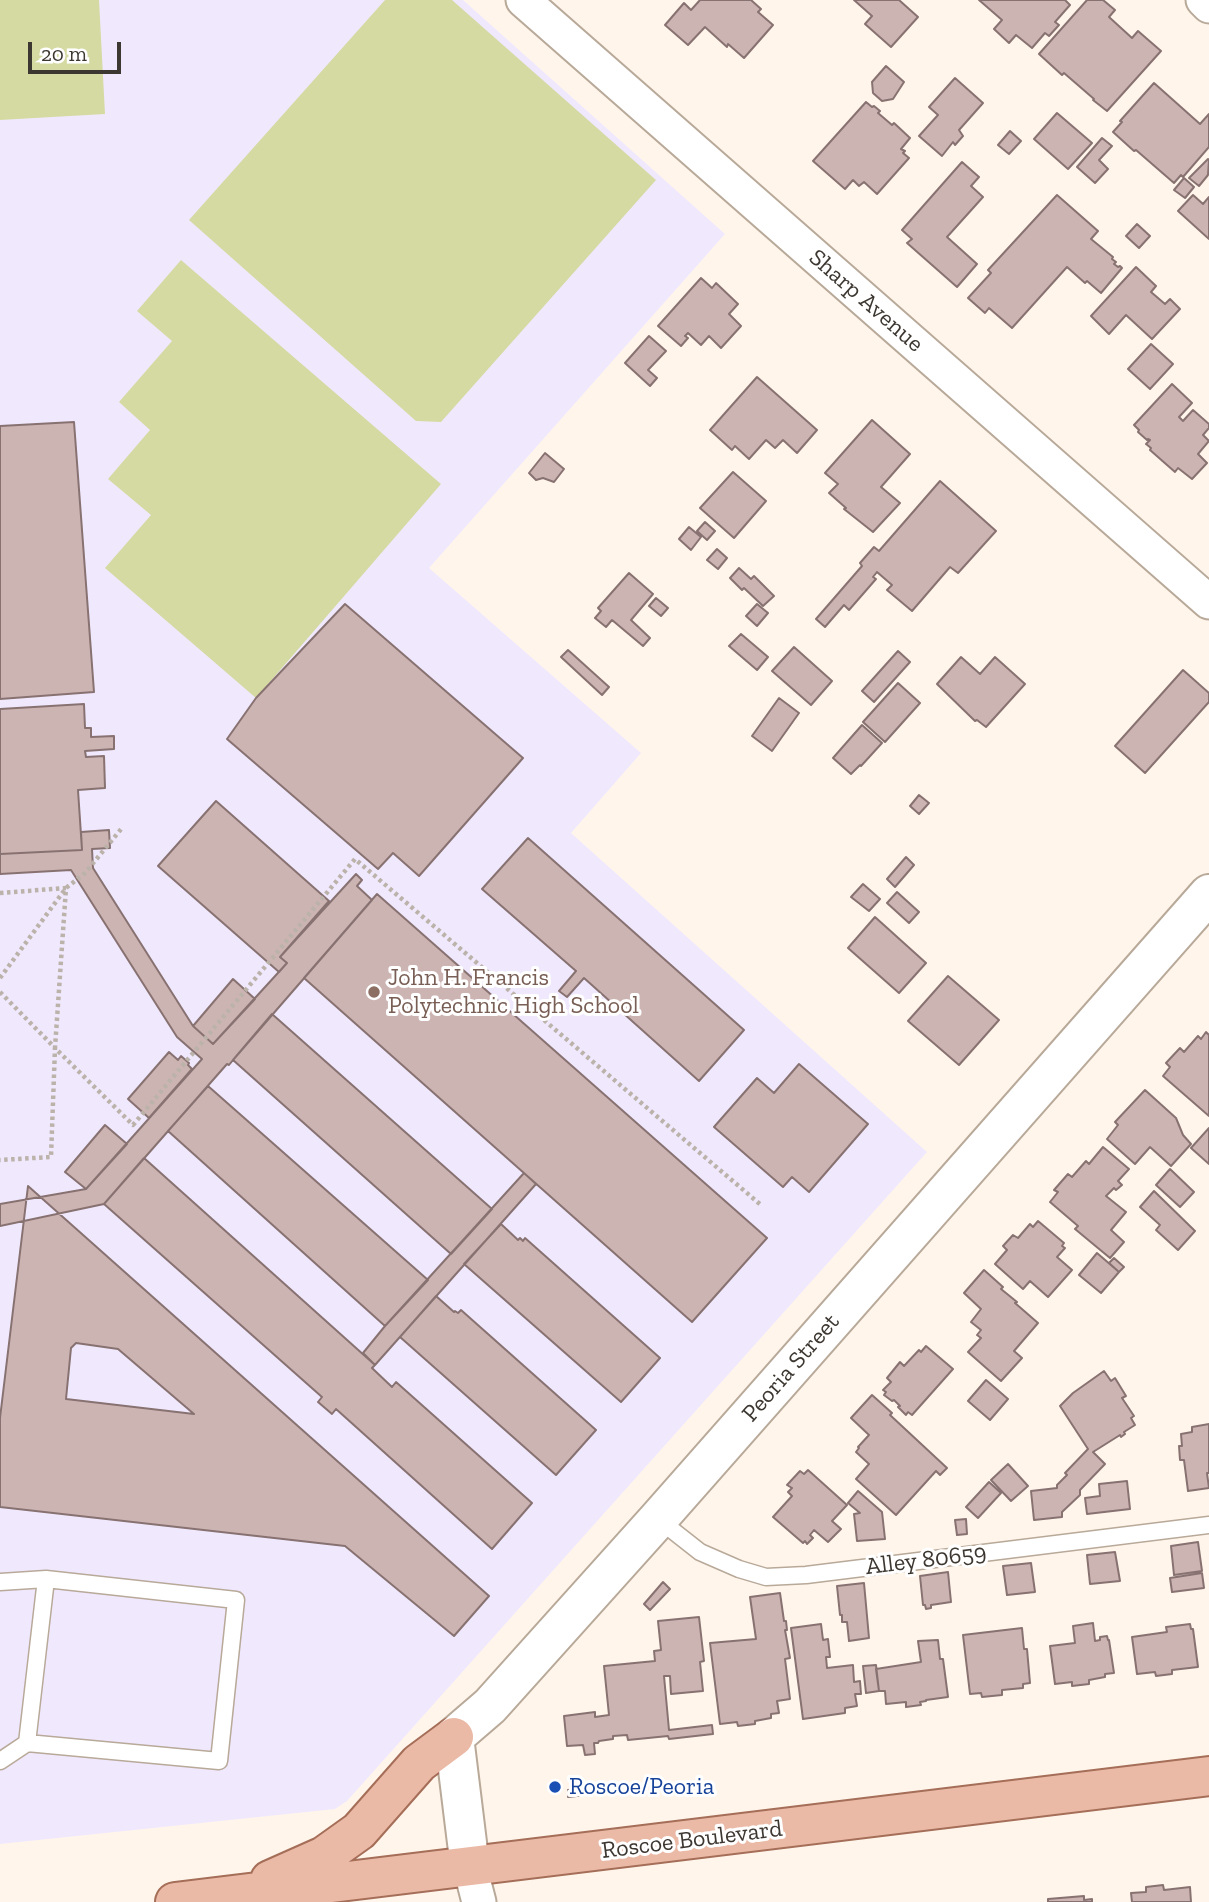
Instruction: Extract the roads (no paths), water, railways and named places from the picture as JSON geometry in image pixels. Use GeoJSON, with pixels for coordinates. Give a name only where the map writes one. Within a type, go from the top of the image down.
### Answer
{"type":"FeatureCollection","features":[{"type":"Feature","properties":{"kind":"main road"},"geometry":{"type":"LineString","coordinates":[[239,1894],[324,1856],[359,1831],[419,1763],[454,1737]]}},
{"type":"Feature","properties":{"kind":"main road","name":"Roscoe Boulevard"},"geometry":{"type":"LineString","coordinates":[[175,1902],[239,1894],[475,1885],[1209,1776]]}},
{"type":"Feature","properties":{"kind":"street","name":"Sharp Avenue"},"geometry":{"type":"LineString","coordinates":[[523,0],[1209,602]]}},
{"type":"Feature","properties":{"kind":"street"},"geometry":{"type":"LineString","coordinates":[[1203,0],[1209,6]]}},
{"type":"Feature","properties":{"kind":"street","name":"Peoria Street"},"geometry":{"type":"LineString","coordinates":[[454,1737],[490,1706],[1209,894]]}},
{"type":"Feature","properties":{"kind":"street"},"geometry":{"type":"LineString","coordinates":[[454,1737],[475,1885]]}},
{"type":"Feature","properties":{"kind":"lane","name":"Alley 80659"},"geometry":{"type":"LineString","coordinates":[[658,1518],[701,1552],[739,1569],[766,1577],[806,1576],[1209,1524]]}},
{"type":"Feature","properties":{"kind":"lane"},"geometry":{"type":"LineString","coordinates":[[0,1582],[46,1579],[236,1600],[219,1761],[27,1742],[0,1761]]}},
{"type":"Feature","properties":{"kind":"lane"},"geometry":{"type":"LineString","coordinates":[[27,1742],[46,1579]]}},
{"type":"Feature","properties":{"kind":"place","name":"John H. Francis Polytechnic High School"},"geometry":{"type":"Point","coordinates":[374,992]}},
{"type":"Feature","properties":{"kind":"place","name":"Roscoe/Peoria"},"geometry":{"type":"Point","coordinates":[555,1787]}}]}
